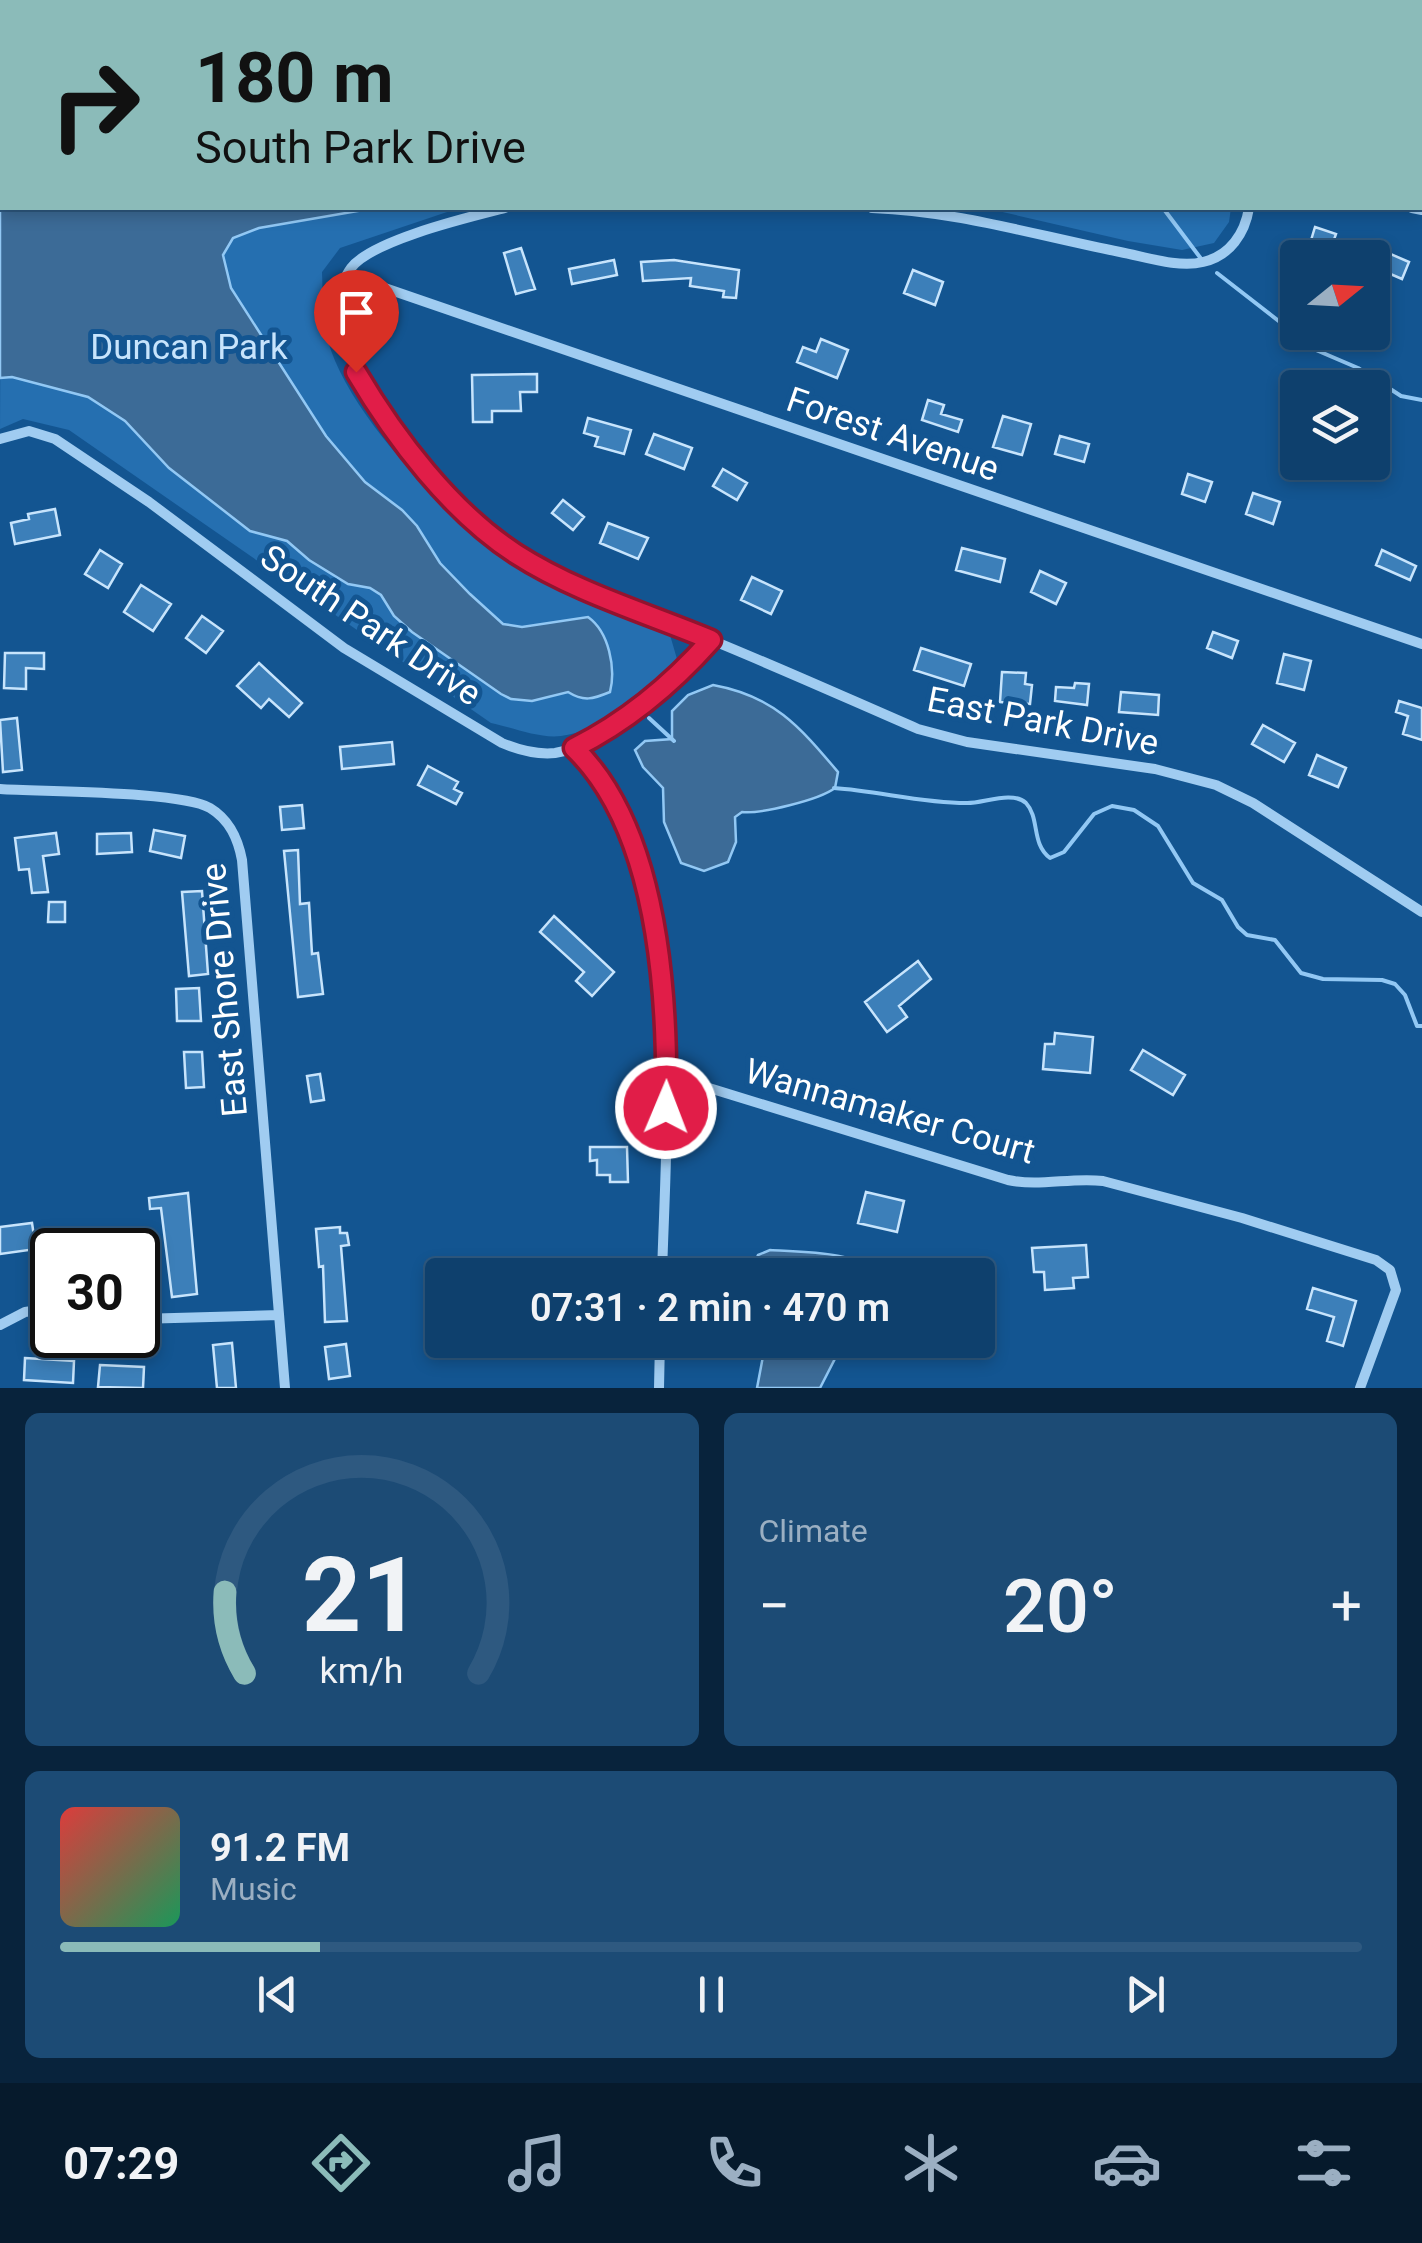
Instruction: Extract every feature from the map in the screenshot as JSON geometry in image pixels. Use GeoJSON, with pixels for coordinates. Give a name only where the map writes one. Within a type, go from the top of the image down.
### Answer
{"type":"FeatureCollection","features":[{"type":"Feature","properties":{"kind":"street"},"geometry":{"type":"LineString","coordinates":[[347,274],[363,257],[397,242],[500,210]]}},
{"type":"Feature","properties":{"kind":"street"},"geometry":{"type":"LineString","coordinates":[[889,210],[980,221],[1195,264],[1209,261],[1234,245],[1248,210]]}},
{"type":"Feature","properties":{"kind":"street","name":"East Park Drive"},"geometry":{"type":"LineString","coordinates":[[347,274],[340,312],[356,372],[458,506],[485,531],[548,572],[934,734],[1154,770],[1216,785],[1253,803],[1422,912]]}},
{"type":"Feature","properties":{"kind":"street","name":"Forest Avenue"},"geometry":{"type":"LineString","coordinates":[[347,274],[1422,644]]}},
{"type":"Feature","properties":{"kind":"street","name":"South Park Drive"},"geometry":{"type":"LineString","coordinates":[[0,439],[29,431],[55,439],[149,502],[344,648],[502,743],[538,754],[574,748],[636,710],[677,678],[711,640]]}},
{"type":"Feature","properties":{"kind":"street"},"geometry":{"type":"LineString","coordinates":[[574,748],[599,777],[614,804],[640,872],[660,958],[667,1075],[662,1258]]}},
{"type":"Feature","properties":{"kind":"street","name":"East Shore Drive"},"geometry":{"type":"LineString","coordinates":[[0,789],[182,800],[211,809],[233,830],[242,860],[285,1388]]}},
{"type":"Feature","properties":{"kind":"street","name":"Wannamaker Court"},"geometry":{"type":"LineString","coordinates":[[667,1075],[1008,1180],[1032,1184],[1084,1178],[1103,1181],[1242,1218],[1376,1260],[1390,1270],[1395,1282],[1386,1322],[1360,1388]]}},
{"type":"Feature","properties":{"kind":"street"},"geometry":{"type":"LineString","coordinates":[[0,1324],[30,1311]]}},
{"type":"Feature","properties":{"kind":"street"},"geometry":{"type":"LineString","coordinates":[[160,1319],[279,1316]]}},
{"type":"Feature","properties":{"kind":"street"},"geometry":{"type":"LineString","coordinates":[[659,1388],[660,1358]]}},
{"type":"Feature","properties":{"kind":"green space","name":"Duncan Park"},"geometry":{"type":"Polygon","coordinates":[[[1,210],[453,210],[340,248],[322,272],[326,333],[339,370],[378,432],[459,519],[522,565],[562,588],[670,635],[677,659],[642,698],[594,727],[561,736],[544,736],[491,723],[69,430],[23,419],[0,429],[1,210]]]}},
{"type":"Feature","properties":{"kind":"green space"},"geometry":{"type":"Polygon","coordinates":[[[994,210],[1231,210],[1229,222],[1214,243],[1182,250],[994,210]]]}},
{"type":"Feature","properties":{"kind":"shaded area","name":"Duncan Park"},"geometry":{"type":"Polygon","coordinates":[[[0,210],[363,210],[259,228],[233,238],[223,255],[231,288],[326,436],[365,482],[417,526],[440,563],[503,624],[522,627],[588,617],[601,632],[609,651],[610,692],[589,698],[568,692],[532,701],[501,694],[412,632],[394,616],[381,595],[370,588],[348,584],[287,541],[250,531],[169,468],[125,421],[88,397],[12,377],[0,378],[0,210]]]}},
{"type":"Feature","properties":{"kind":"shaded area"},"geometry":{"type":"Polygon","coordinates":[[[713,685],[753,697],[784,715],[838,772],[835,788],[827,793],[790,805],[742,812],[735,817],[736,842],[728,862],[704,871],[681,863],[664,822],[663,788],[643,767],[635,750],[645,741],[672,739],[672,711],[688,695],[713,685]]]}},
{"type":"Feature","properties":{"kind":"shaded area"},"geometry":{"type":"Polygon","coordinates":[[[770,1250],[848,1258],[757,1258],[770,1250]]]}},
{"type":"Feature","properties":{"kind":"shaded area"},"geometry":{"type":"Polygon","coordinates":[[[763,1358],[835,1358],[820,1388],[757,1388],[763,1358]]]}},
{"type":"Feature","properties":{"kind":"building"},"geometry":{"type":"Polygon","coordinates":[[[1315,227],[1336,234],[1334,240],[1311,240],[1315,227]]]}},
{"type":"Feature","properties":{"kind":"building"},"geometry":{"type":"Polygon","coordinates":[[[521,248],[535,289],[516,294],[504,253],[521,248]]]}},
{"type":"Feature","properties":{"kind":"building"},"geometry":{"type":"Polygon","coordinates":[[[1390,254],[1409,262],[1402,279],[1390,274],[1390,254]]]}},
{"type":"Feature","properties":{"kind":"building"},"geometry":{"type":"Polygon","coordinates":[[[614,260],[617,275],[572,284],[569,269],[614,260]]]}},
{"type":"Feature","properties":{"kind":"building"},"geometry":{"type":"Polygon","coordinates":[[[674,260],[739,270],[736,298],[723,297],[724,291],[690,286],[691,278],[643,281],[641,262],[674,260]]]}},
{"type":"Feature","properties":{"kind":"building"},"geometry":{"type":"Polygon","coordinates":[[[913,270],[943,282],[935,305],[904,293],[913,270]]]}},
{"type":"Feature","properties":{"kind":"building"},"geometry":{"type":"Polygon","coordinates":[[[821,339],[848,350],[837,378],[797,362],[803,347],[816,352],[821,339]]]}},
{"type":"Feature","properties":{"kind":"building"},"geometry":{"type":"Polygon","coordinates":[[[537,374],[537,392],[520,392],[521,411],[492,411],[492,422],[473,422],[472,375],[537,374]]]}},
{"type":"Feature","properties":{"kind":"building"},"geometry":{"type":"Polygon","coordinates":[[[928,400],[944,405],[941,414],[962,420],[958,432],[922,420],[928,400]]]}},
{"type":"Feature","properties":{"kind":"building"},"geometry":{"type":"Polygon","coordinates":[[[1003,416],[1031,424],[1022,455],[993,447],[1003,416]]]}},
{"type":"Feature","properties":{"kind":"building"},"geometry":{"type":"Polygon","coordinates":[[[588,418],[631,430],[624,454],[595,446],[598,437],[584,433],[588,418]]]}},
{"type":"Feature","properties":{"kind":"building"},"geometry":{"type":"Polygon","coordinates":[[[654,434],[692,448],[684,469],[646,454],[654,434]]]}},
{"type":"Feature","properties":{"kind":"building"},"geometry":{"type":"Polygon","coordinates":[[[1060,436],[1089,444],[1084,462],[1055,454],[1060,436]]]}},
{"type":"Feature","properties":{"kind":"building"},"geometry":{"type":"Polygon","coordinates":[[[723,469],[747,483],[737,500],[713,486],[723,469]]]}},
{"type":"Feature","properties":{"kind":"building"},"geometry":{"type":"Polygon","coordinates":[[[1188,474],[1212,482],[1205,502],[1182,494],[1188,474]]]}},
{"type":"Feature","properties":{"kind":"building"},"geometry":{"type":"Polygon","coordinates":[[[1253,493],[1280,502],[1273,524],[1246,514],[1253,493]]]}},
{"type":"Feature","properties":{"kind":"building"},"geometry":{"type":"Polygon","coordinates":[[[563,500],[584,517],[573,530],[552,513],[563,500]]]}},
{"type":"Feature","properties":{"kind":"building"},"geometry":{"type":"Polygon","coordinates":[[[55,509],[60,535],[15,544],[11,523],[29,519],[28,514],[55,509]]]}},
{"type":"Feature","properties":{"kind":"building"},"geometry":{"type":"Polygon","coordinates":[[[608,523],[648,538],[638,559],[600,543],[608,523]]]}},
{"type":"Feature","properties":{"kind":"building"},"geometry":{"type":"Polygon","coordinates":[[[962,548],[1005,559],[1000,582],[956,570],[962,548]]]}},
{"type":"Feature","properties":{"kind":"building"},"geometry":{"type":"Polygon","coordinates":[[[100,550],[122,564],[108,588],[85,574],[100,550]]]}},
{"type":"Feature","properties":{"kind":"building"},"geometry":{"type":"Polygon","coordinates":[[[1382,550],[1416,566],[1410,580],[1376,565],[1382,550]]]}},
{"type":"Feature","properties":{"kind":"building"},"geometry":{"type":"Polygon","coordinates":[[[1040,571],[1066,583],[1056,604],[1031,592],[1040,571]]]}},
{"type":"Feature","properties":{"kind":"building"},"geometry":{"type":"Polygon","coordinates":[[[752,577],[782,591],[771,614],[741,600],[752,577]]]}},
{"type":"Feature","properties":{"kind":"building"},"geometry":{"type":"Polygon","coordinates":[[[141,585],[171,604],[153,631],[124,612],[141,585]]]}},
{"type":"Feature","properties":{"kind":"building"},"geometry":{"type":"Polygon","coordinates":[[[202,616],[223,631],[206,653],[186,638],[202,616]]]}},
{"type":"Feature","properties":{"kind":"building"},"geometry":{"type":"Polygon","coordinates":[[[1213,632],[1238,641],[1232,658],[1207,648],[1213,632]]]}},
{"type":"Feature","properties":{"kind":"building"},"geometry":{"type":"Polygon","coordinates":[[[921,648],[971,664],[964,686],[914,670],[921,648]]]}},
{"type":"Feature","properties":{"kind":"building"},"geometry":{"type":"Polygon","coordinates":[[[5,653],[44,653],[44,669],[26,668],[26,689],[4,688],[5,653]]]}},
{"type":"Feature","properties":{"kind":"building"},"geometry":{"type":"Polygon","coordinates":[[[1284,654],[1311,661],[1304,690],[1277,683],[1284,654]]]}},
{"type":"Feature","properties":{"kind":"building"},"geometry":{"type":"Polygon","coordinates":[[[259,663],[302,703],[289,717],[269,699],[261,708],[237,686],[259,663]]]}},
{"type":"Feature","properties":{"kind":"building"},"geometry":{"type":"Polygon","coordinates":[[[1002,672],[1026,673],[1025,684],[1032,685],[1030,704],[1000,702],[1002,672]]]}},
{"type":"Feature","properties":{"kind":"building"},"geometry":{"type":"Polygon","coordinates":[[[1075,683],[1089,684],[1087,705],[1055,701],[1056,687],[1074,688],[1075,683]]]}},
{"type":"Feature","properties":{"kind":"building"},"geometry":{"type":"Polygon","coordinates":[[[1121,692],[1159,695],[1158,715],[1119,712],[1121,692]]]}},
{"type":"Feature","properties":{"kind":"building"},"geometry":{"type":"Polygon","coordinates":[[[1399,701],[1422,708],[1422,740],[1403,734],[1408,716],[1396,712],[1399,701]]]}},
{"type":"Feature","properties":{"kind":"building"},"geometry":{"type":"Polygon","coordinates":[[[17,718],[22,770],[3,772],[0,720],[17,718]]]}},
{"type":"Feature","properties":{"kind":"building"},"geometry":{"type":"Polygon","coordinates":[[[1263,725],[1295,743],[1284,762],[1252,744],[1263,725]]]}},
{"type":"Feature","properties":{"kind":"building"},"geometry":{"type":"Polygon","coordinates":[[[392,742],[394,764],[342,769],[340,747],[392,742]]]}},
{"type":"Feature","properties":{"kind":"building"},"geometry":{"type":"Polygon","coordinates":[[[1317,755],[1346,768],[1338,787],[1309,775],[1317,755]]]}},
{"type":"Feature","properties":{"kind":"building"},"geometry":{"type":"Polygon","coordinates":[[[428,766],[458,782],[454,789],[462,793],[456,804],[418,785],[428,766]]]}},
{"type":"Feature","properties":{"kind":"building"},"geometry":{"type":"Polygon","coordinates":[[[302,805],[304,828],[282,830],[280,807],[302,805]]]}},
{"type":"Feature","properties":{"kind":"building"},"geometry":{"type":"Polygon","coordinates":[[[154,830],[185,836],[181,858],[150,851],[154,830]]]}},
{"type":"Feature","properties":{"kind":"building"},"geometry":{"type":"Polygon","coordinates":[[[56,833],[59,854],[43,856],[48,892],[32,893],[29,869],[19,870],[15,838],[56,833]]]}},
{"type":"Feature","properties":{"kind":"building"},"geometry":{"type":"Polygon","coordinates":[[[131,833],[132,852],[97,854],[97,834],[131,833]]]}},
{"type":"Feature","properties":{"kind":"building"},"geometry":{"type":"Polygon","coordinates":[[[298,850],[300,904],[309,903],[312,954],[318,953],[323,994],[298,997],[284,851],[298,850]]]}},
{"type":"Feature","properties":{"kind":"building"},"geometry":{"type":"Polygon","coordinates":[[[202,891],[208,974],[189,976],[182,892],[202,891]]]}},
{"type":"Feature","properties":{"kind":"building"},"geometry":{"type":"Polygon","coordinates":[[[49,902],[65,902],[65,922],[48,922],[49,902]]]}},
{"type":"Feature","properties":{"kind":"building"},"geometry":{"type":"Polygon","coordinates":[[[554,916],[614,972],[592,996],[576,981],[584,972],[540,932],[554,916]]]}},
{"type":"Feature","properties":{"kind":"building"},"geometry":{"type":"Polygon","coordinates":[[[918,961],[931,979],[899,1006],[907,1017],[887,1032],[865,1002],[918,961]]]}},
{"type":"Feature","properties":{"kind":"building"},"geometry":{"type":"Polygon","coordinates":[[[199,988],[201,1021],[177,1021],[176,989],[199,988]]]}},
{"type":"Feature","properties":{"kind":"building"},"geometry":{"type":"Polygon","coordinates":[[[1055,1033],[1093,1037],[1090,1073],[1043,1069],[1045,1044],[1054,1044],[1055,1033]]]}},
{"type":"Feature","properties":{"kind":"building"},"geometry":{"type":"Polygon","coordinates":[[[1143,1050],[1185,1075],[1173,1095],[1131,1070],[1143,1050]]]}},
{"type":"Feature","properties":{"kind":"building"},"geometry":{"type":"Polygon","coordinates":[[[184,1052],[202,1052],[204,1087],[186,1088],[184,1052]]]}},
{"type":"Feature","properties":{"kind":"building"},"geometry":{"type":"Polygon","coordinates":[[[320,1074],[324,1100],[311,1102],[307,1076],[320,1074]]]}},
{"type":"Feature","properties":{"kind":"building"},"geometry":{"type":"Polygon","coordinates":[[[590,1147],[627,1147],[628,1182],[610,1182],[610,1175],[597,1175],[597,1160],[590,1161],[590,1147]]]}},
{"type":"Feature","properties":{"kind":"building"},"geometry":{"type":"Polygon","coordinates":[[[866,1192],[904,1201],[897,1232],[858,1223],[866,1192]]]}},
{"type":"Feature","properties":{"kind":"building"},"geometry":{"type":"Polygon","coordinates":[[[188,1193],[197,1294],[172,1297],[161,1208],[150,1209],[149,1198],[188,1193]]]}},
{"type":"Feature","properties":{"kind":"building"},"geometry":{"type":"Polygon","coordinates":[[[32,1223],[30,1250],[0,1254],[0,1227],[32,1223]]]}},
{"type":"Feature","properties":{"kind":"building"},"geometry":{"type":"Polygon","coordinates":[[[340,1227],[340,1233],[347,1233],[349,1245],[341,1246],[347,1321],[325,1322],[323,1266],[319,1267],[316,1229],[340,1227]]]}},
{"type":"Feature","properties":{"kind":"building"},"geometry":{"type":"Polygon","coordinates":[[[1086,1245],[1088,1277],[1073,1278],[1074,1288],[1045,1290],[1044,1272],[1034,1272],[1032,1248],[1086,1245]]]}},
{"type":"Feature","properties":{"kind":"building"},"geometry":{"type":"Polygon","coordinates":[[[1313,1288],[1356,1301],[1343,1346],[1327,1341],[1334,1317],[1307,1309],[1313,1288]]]}},
{"type":"Feature","properties":{"kind":"building"},"geometry":{"type":"Polygon","coordinates":[[[232,1343],[236,1388],[217,1388],[213,1345],[232,1343]]]}},
{"type":"Feature","properties":{"kind":"building"},"geometry":{"type":"Polygon","coordinates":[[[346,1344],[350,1376],[329,1379],[325,1347],[346,1344]]]}},
{"type":"Feature","properties":{"kind":"building"},"geometry":{"type":"Polygon","coordinates":[[[25,1358],[74,1361],[73,1383],[24,1380],[25,1358]]]}},
{"type":"Feature","properties":{"kind":"building"},"geometry":{"type":"Polygon","coordinates":[[[100,1365],[144,1367],[143,1388],[98,1387],[100,1365]]]}},
{"type":"Feature","properties":{"kind":"waterway"},"geometry":{"type":"LineString","coordinates":[[1164,210],[1202,260]]}},
{"type":"Feature","properties":{"kind":"waterway"},"geometry":{"type":"LineString","coordinates":[[1217,273],[1316,350],[1358,368],[1401,396],[1422,400]]}},
{"type":"Feature","properties":{"kind":"waterway"},"geometry":{"type":"LineString","coordinates":[[649,718],[674,741]]}},
{"type":"Feature","properties":{"kind":"waterway"},"geometry":{"type":"LineString","coordinates":[[834,788],[949,802],[1020,799],[1030,809],[1040,846],[1050,858],[1064,852],[1094,814],[1112,806],[1134,810],[1158,826],[1193,883],[1222,900],[1247,935],[1275,940],[1301,973],[1323,979],[1382,980],[1395,984],[1405,995],[1417,1026],[1422,1026]]}},
{"type":"Feature","properties":{"kind":"route"},"geometry":{"type":"LineString","coordinates":[[356,372],[433,478],[485,531],[515,553],[581,588],[711,640],[657,694],[574,748],[599,777],[614,804],[650,906],[666,1010],[666,1108]]}}]}
